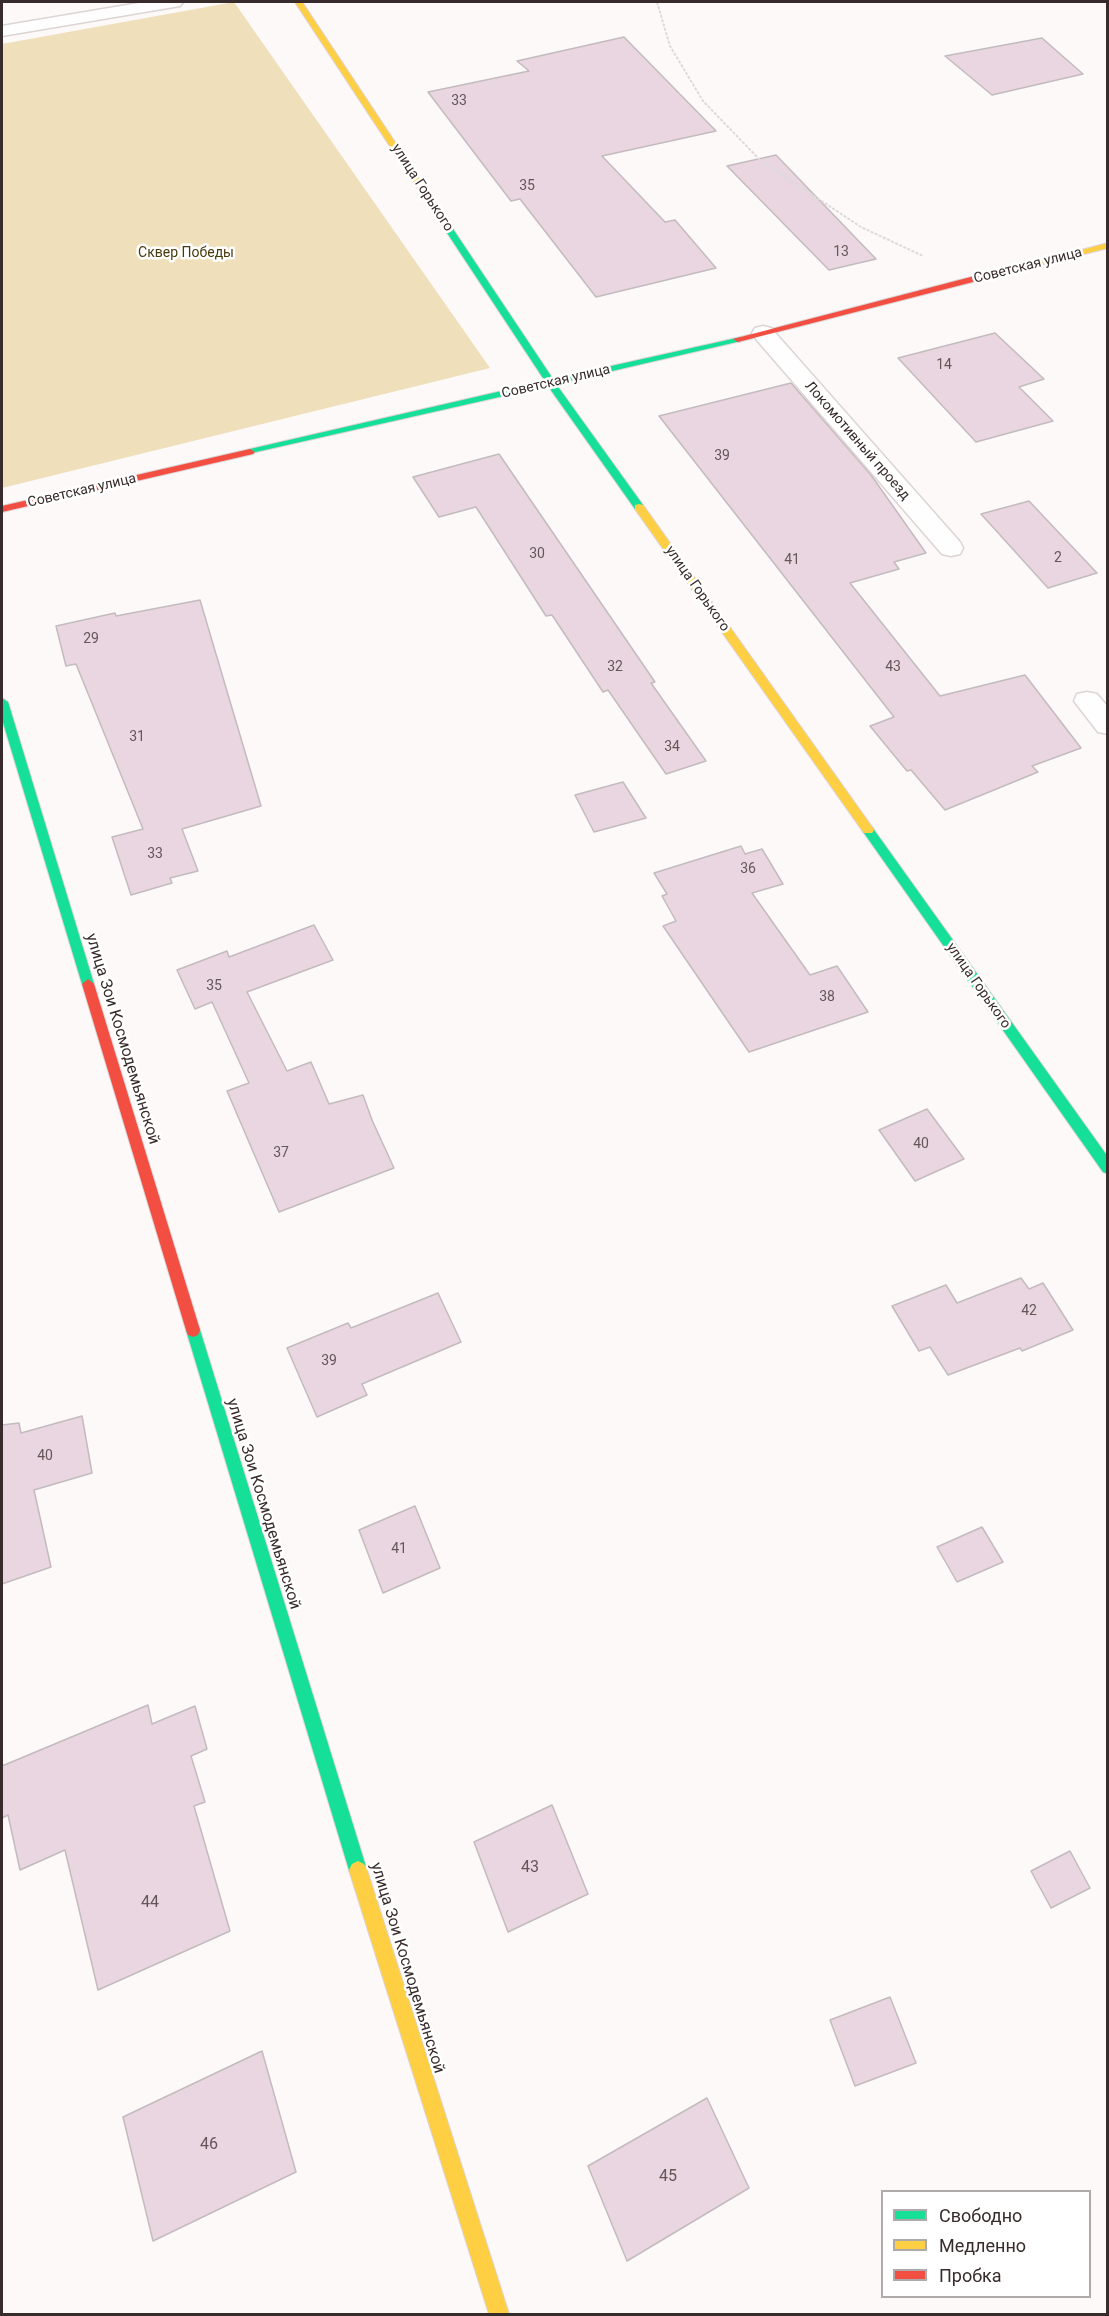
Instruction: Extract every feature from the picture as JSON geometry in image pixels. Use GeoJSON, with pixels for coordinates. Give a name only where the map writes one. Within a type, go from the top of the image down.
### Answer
{"type":"FeatureCollection","features":[{"type":"Feature","properties":{"kind":"street"},"geometry":{"type":"LineString","coordinates":[[2,31],[174,2]]}},
{"type":"Feature","properties":{"kind":"street","name":"улица Горького"},"geometry":{"type":"LineString","coordinates":[[298,2],[551,384],[1107,1168]]}},
{"type":"Feature","properties":{"kind":"street","name":"Советская улица"},"geometry":{"type":"LineString","coordinates":[[2,509],[551,384],[1107,245]]}},
{"type":"Feature","properties":{"kind":"street","name":"Локомотивный проезд"},"geometry":{"type":"LineString","coordinates":[[762,333],[951,548]]}},
{"type":"Feature","properties":{"kind":"street","name":"улица Зои Космодемьянской"},"geometry":{"type":"LineString","coordinates":[[2,702],[330,1779],[499,2314]]}},
{"type":"Feature","properties":{"kind":"street"},"geometry":{"type":"LineString","coordinates":[[1087,702],[1107,725]]}},
{"type":"Feature","properties":{"kind":"path"},"geometry":{"type":"LineString","coordinates":[[657,2],[670,46],[703,101],[761,161],[861,227],[972,280]]}},
{"type":"Feature","properties":{"kind":"green space","name":"Сквер Победы"},"geometry":{"type":"Polygon","coordinates":[[[234,2],[490,368],[2,488],[2,44],[234,2]]]}},
{"type":"Feature","properties":{"kind":"building"},"geometry":{"type":"Polygon","coordinates":[[[624,37],[716,131],[602,156],[665,222],[675,220],[716,268],[596,297],[520,199],[511,201],[428,92],[529,71],[517,61],[624,37]]]}},
{"type":"Feature","properties":{"kind":"building"},"geometry":{"type":"Polygon","coordinates":[[[1042,38],[1083,74],[992,95],[945,56],[1042,38]]]}},
{"type":"Feature","properties":{"kind":"building"},"geometry":{"type":"Polygon","coordinates":[[[776,155],[876,259],[829,270],[727,166],[776,155]]]}},
{"type":"Feature","properties":{"kind":"building"},"geometry":{"type":"Polygon","coordinates":[[[995,333],[1044,379],[1019,387],[1053,421],[976,442],[898,358],[995,333]]]}},
{"type":"Feature","properties":{"kind":"building"},"geometry":{"type":"Polygon","coordinates":[[[791,383],[871,475],[926,553],[894,562],[899,569],[850,583],[940,696],[1025,675],[1081,748],[1032,766],[1038,772],[945,810],[911,770],[907,771],[870,726],[894,717],[659,416],[791,383]]]}},
{"type":"Feature","properties":{"kind":"building"},"geometry":{"type":"Polygon","coordinates":[[[499,454],[655,682],[651,683],[706,761],[666,774],[608,690],[603,692],[552,615],[546,616],[476,507],[439,517],[413,477],[499,454]]]}},
{"type":"Feature","properties":{"kind":"building"},"geometry":{"type":"Polygon","coordinates":[[[1029,501],[1097,573],[1048,588],[981,514],[1029,501]]]}},
{"type":"Feature","properties":{"kind":"building"},"geometry":{"type":"Polygon","coordinates":[[[200,600],[261,806],[182,829],[198,871],[170,878],[172,883],[131,895],[112,837],[143,829],[76,664],[66,666],[56,626],[115,613],[116,616],[200,600]]]}},
{"type":"Feature","properties":{"kind":"building"},"geometry":{"type":"Polygon","coordinates":[[[623,782],[646,818],[594,832],[575,795],[623,782]]]}},
{"type":"Feature","properties":{"kind":"building"},"geometry":{"type":"Polygon","coordinates":[[[741,846],[745,854],[762,849],[783,884],[752,893],[810,975],[837,966],[868,1012],[749,1052],[663,926],[676,921],[662,896],[667,894],[654,873],[741,846]]]}},
{"type":"Feature","properties":{"kind":"building"},"geometry":{"type":"Polygon","coordinates":[[[314,925],[333,960],[247,992],[287,1071],[311,1062],[329,1104],[363,1095],[394,1168],[279,1212],[227,1091],[249,1083],[212,1002],[195,1009],[177,970],[227,951],[229,957],[314,925]]]}},
{"type":"Feature","properties":{"kind":"building"},"geometry":{"type":"Polygon","coordinates":[[[927,1109],[964,1159],[915,1181],[879,1130],[927,1109]]]}},
{"type":"Feature","properties":{"kind":"building"},"geometry":{"type":"Polygon","coordinates":[[[1021,1278],[1029,1289],[1043,1283],[1073,1330],[1022,1351],[1020,1348],[948,1375],[930,1347],[919,1351],[892,1306],[946,1285],[957,1303],[1021,1278]]]}},
{"type":"Feature","properties":{"kind":"building"},"geometry":{"type":"Polygon","coordinates":[[[438,1293],[461,1342],[362,1384],[367,1395],[317,1417],[287,1348],[348,1323],[351,1328],[438,1293]]]}},
{"type":"Feature","properties":{"kind":"building"},"geometry":{"type":"Polygon","coordinates":[[[82,1416],[92,1473],[34,1490],[51,1567],[2,1584],[2,1425],[19,1423],[21,1433],[82,1416]]]}},
{"type":"Feature","properties":{"kind":"building"},"geometry":{"type":"Polygon","coordinates":[[[415,1506],[440,1568],[383,1593],[359,1530],[415,1506]]]}},
{"type":"Feature","properties":{"kind":"building"},"geometry":{"type":"Polygon","coordinates":[[[982,1527],[1003,1562],[957,1582],[937,1547],[982,1527]]]}},
{"type":"Feature","properties":{"kind":"building"},"geometry":{"type":"Polygon","coordinates":[[[148,1705],[152,1724],[195,1706],[207,1749],[191,1756],[205,1802],[194,1806],[230,1931],[98,1990],[65,1850],[20,1870],[8,1815],[2,1818],[2,1766],[148,1705]]]}},
{"type":"Feature","properties":{"kind":"building"},"geometry":{"type":"Polygon","coordinates":[[[552,1805],[588,1894],[508,1932],[474,1842],[552,1805]]]}},
{"type":"Feature","properties":{"kind":"building"},"geometry":{"type":"Polygon","coordinates":[[[1070,1851],[1090,1888],[1051,1908],[1031,1871],[1070,1851]]]}},
{"type":"Feature","properties":{"kind":"building"},"geometry":{"type":"Polygon","coordinates":[[[890,1997],[916,2063],[855,2086],[830,2020],[890,1997]]]}},
{"type":"Feature","properties":{"kind":"building"},"geometry":{"type":"Polygon","coordinates":[[[262,2051],[296,2172],[153,2241],[123,2117],[262,2051]]]}},
{"type":"Feature","properties":{"kind":"building"},"geometry":{"type":"Polygon","coordinates":[[[707,2098],[749,2188],[627,2261],[588,2166],[707,2098]]]}},
{"type":"Feature","properties":{"kind":"traffic: fast"},"geometry":{"type":"LineString","coordinates":[[430,201],[551,383],[639,507]]}},
{"type":"Feature","properties":{"kind":"traffic: fast"},"geometry":{"type":"LineString","coordinates":[[250,452],[738,339]]}},
{"type":"Feature","properties":{"kind":"traffic: fast"},"geometry":{"type":"LineString","coordinates":[[2,702],[88,984]]}},
{"type":"Feature","properties":{"kind":"traffic: fast"},"geometry":{"type":"LineString","coordinates":[[868,830],[1108,1168]]}},
{"type":"Feature","properties":{"kind":"traffic: fast"},"geometry":{"type":"LineString","coordinates":[[193,1330],[358,1870]]}},
{"type":"Feature","properties":{"kind":"traffic: slow"},"geometry":{"type":"LineString","coordinates":[[298,2],[430,201]]}},
{"type":"Feature","properties":{"kind":"traffic: slow"},"geometry":{"type":"LineString","coordinates":[[1013,269],[1108,245]]}},
{"type":"Feature","properties":{"kind":"traffic: slow"},"geometry":{"type":"LineString","coordinates":[[639,507],[868,830]]}},
{"type":"Feature","properties":{"kind":"traffic: slow"},"geometry":{"type":"LineString","coordinates":[[358,1870],[499,2314]]}},
{"type":"Feature","properties":{"kind":"traffic: jam"},"geometry":{"type":"LineString","coordinates":[[738,339],[1013,269]]}},
{"type":"Feature","properties":{"kind":"traffic: jam"},"geometry":{"type":"LineString","coordinates":[[2,509],[250,452]]}},
{"type":"Feature","properties":{"kind":"traffic: jam"},"geometry":{"type":"LineString","coordinates":[[88,984],[193,1330]]}}]}
